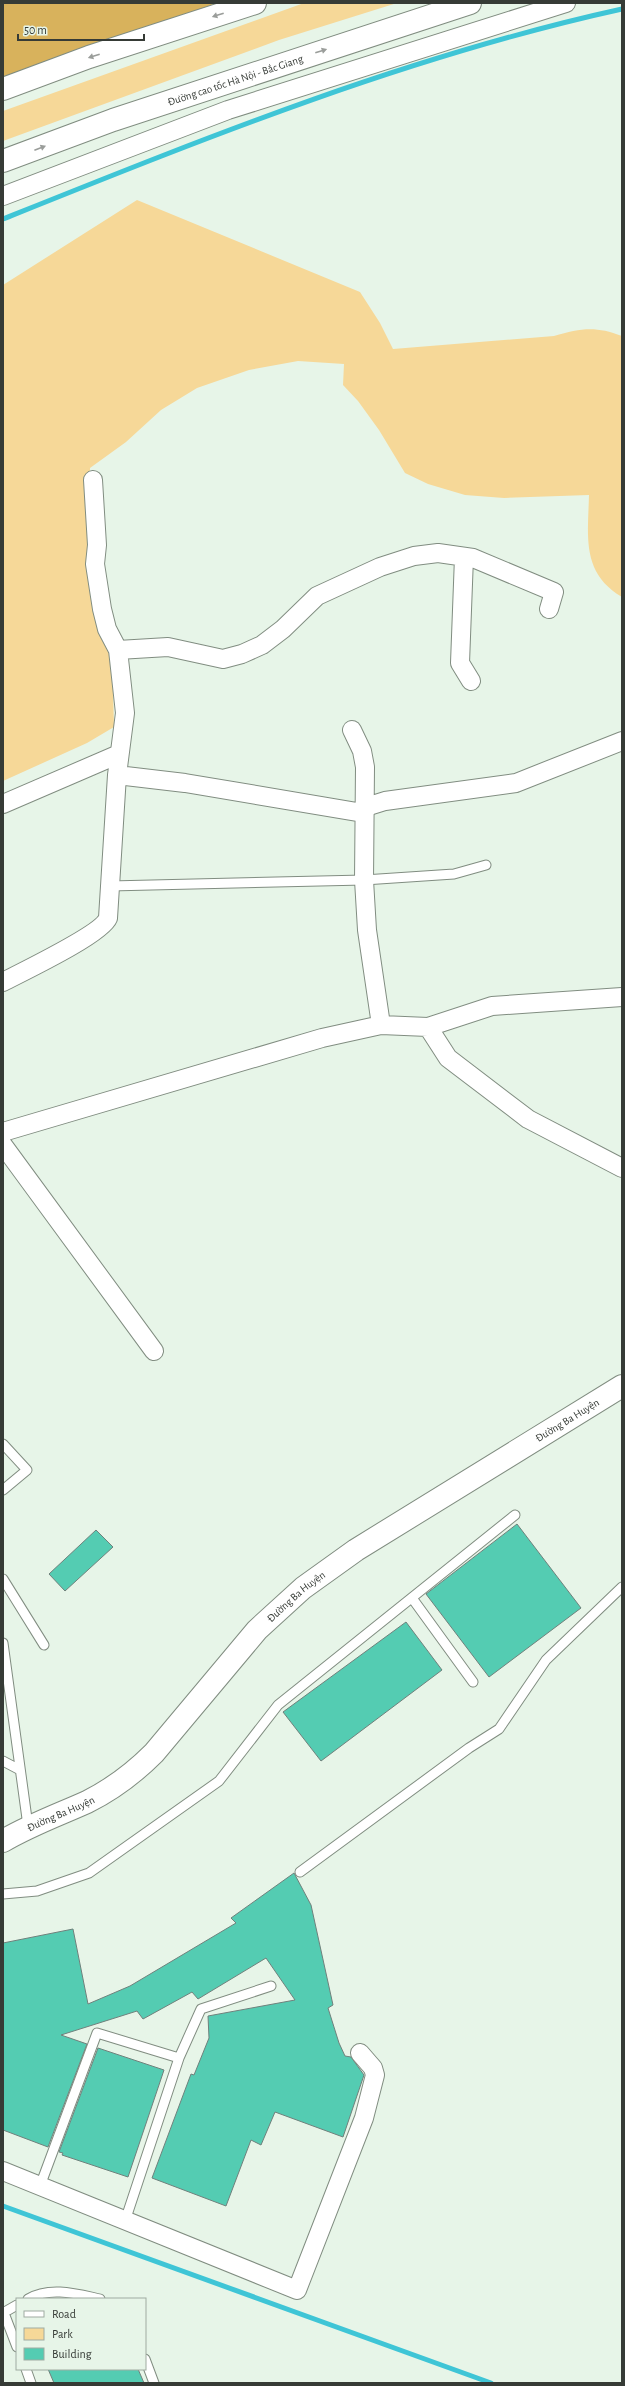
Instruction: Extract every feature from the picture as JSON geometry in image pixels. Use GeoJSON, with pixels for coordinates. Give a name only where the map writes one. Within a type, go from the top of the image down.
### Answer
{"type":"FeatureCollection","features":[{"type":"Feature","properties":{"kind":"main road"},"geometry":{"type":"LineString","coordinates":[[3,90],[89,57],[255,3]]}},
{"type":"Feature","properties":{"kind":"main road","name":"Đường cao tốc Hà Nội - Bắc Giang"},"geometry":{"type":"LineString","coordinates":[[3,161],[113,120],[470,3]]}},
{"type":"Feature","properties":{"kind":"main road","name":"Đường Ba Huyện"},"geometry":{"type":"LineString","coordinates":[[3,1841],[28,1826],[88,1801],[139,1767],[154,1753],[257,1630],[303,1588],[356,1550],[622,1386]]}},
{"type":"Feature","properties":{"kind":"street"},"geometry":{"type":"LineString","coordinates":[[3,196],[228,110],[566,3]]}},
{"type":"Feature","properties":{"kind":"street"},"geometry":{"type":"LineString","coordinates":[[3,982],[87,937],[103,925],[108,918],[117,776],[125,713],[118,650],[107,629],[96,571],[97,545],[93,480]]}},
{"type":"Feature","properties":{"kind":"street"},"geometry":{"type":"LineString","coordinates":[[118,650],[168,647],[223,659],[242,654],[262,644],[283,629],[317,596],[358,576],[414,556],[438,553],[472,558],[554,592],[549,609]]}},
{"type":"Feature","properties":{"kind":"street"},"geometry":{"type":"LineString","coordinates":[[464,557],[460,663],[472,681]]}},
{"type":"Feature","properties":{"kind":"street"},"geometry":{"type":"LineString","coordinates":[[352,730],[362,751],[365,780],[363,813],[364,880],[367,930],[381,1025]]}},
{"type":"Feature","properties":{"kind":"street"},"geometry":{"type":"LineString","coordinates":[[363,813],[369,806],[385,801],[516,783],[622,741]]}},
{"type":"Feature","properties":{"kind":"street"},"geometry":{"type":"LineString","coordinates":[[3,804],[119,754]]}},
{"type":"Feature","properties":{"kind":"street"},"geometry":{"type":"LineString","coordinates":[[117,776],[185,783],[363,813]]}},
{"type":"Feature","properties":{"kind":"street"},"geometry":{"type":"LineString","coordinates":[[3,1132],[322,1038],[381,1025],[428,1027],[492,1006],[622,997]]}},
{"type":"Feature","properties":{"kind":"street"},"geometry":{"type":"LineString","coordinates":[[428,1027],[448,1058],[528,1119],[622,1168]]}},
{"type":"Feature","properties":{"kind":"street"},"geometry":{"type":"LineString","coordinates":[[3,1145],[154,1351]]}},
{"type":"Feature","properties":{"kind":"street"},"geometry":{"type":"LineString","coordinates":[[3,2171],[297,2290],[364,2118],[375,2075],[374,2068],[360,2053]]}},
{"type":"Feature","properties":{"kind":"lane"},"geometry":{"type":"LineString","coordinates":[[110,886],[364,880],[454,874],[486,865]]}},
{"type":"Feature","properties":{"kind":"lane"},"geometry":{"type":"LineString","coordinates":[[3,1444],[27,1470],[3,1490]]}},
{"type":"Feature","properties":{"kind":"lane"},"geometry":{"type":"LineString","coordinates":[[3,1894],[36,1891],[89,1873],[219,1781],[278,1705],[515,1515]]}},
{"type":"Feature","properties":{"kind":"lane"},"geometry":{"type":"LineString","coordinates":[[3,1579],[44,1646]]}},
{"type":"Feature","properties":{"kind":"lane"},"geometry":{"type":"LineString","coordinates":[[300,1872],[469,1748],[492,1736],[499,1729],[546,1660],[622,1587]]}},
{"type":"Feature","properties":{"kind":"lane"},"geometry":{"type":"LineString","coordinates":[[412,1598],[473,1682]]}},
{"type":"Feature","properties":{"kind":"lane"},"geometry":{"type":"LineString","coordinates":[[3,1643],[28,1826]]}},
{"type":"Feature","properties":{"kind":"lane"},"geometry":{"type":"LineString","coordinates":[[3,1761],[20,1770]]}},
{"type":"Feature","properties":{"kind":"lane"},"geometry":{"type":"LineString","coordinates":[[125,2221],[179,2058],[201,2009],[271,1986]]}},
{"type":"Feature","properties":{"kind":"lane"},"geometry":{"type":"LineString","coordinates":[[40,2186],[97,2033],[179,2058]]}},
{"type":"Feature","properties":{"kind":"lane"},"geometry":{"type":"LineString","coordinates":[[31,2298],[49,2292],[72,2293],[95,2298]]}},
{"type":"Feature","properties":{"kind":"lane"},"geometry":{"type":"LineString","coordinates":[[16,2306],[3,2313],[16,2345]]}},
{"type":"Feature","properties":{"kind":"lane"},"geometry":{"type":"LineString","coordinates":[[146,2361],[154,2383]]}},
{"type":"Feature","properties":{"kind":"lane"},"geometry":{"type":"LineString","coordinates":[[26,2370],[31,2383]]}},
{"type":"Feature","properties":{"kind":"green space"},"geometry":{"type":"Polygon","coordinates":[[[304,3],[397,3],[279,40],[3,141],[3,111],[304,3]]]}},
{"type":"Feature","properties":{"kind":"green space"},"geometry":{"type":"Polygon","coordinates":[[[137,200],[360,292],[380,323],[393,349],[554,336],[572,331],[588,329],[596,329],[622,336],[622,597],[599,577],[593,565],[588,539],[589,495],[504,498],[465,495],[428,484],[405,473],[379,430],[358,401],[343,385],[344,364],[298,361],[249,370],[197,388],[161,410],[126,442],[90,468],[89,509],[112,653],[114,727],[87,743],[3,781],[3,285],[137,200]]]}},
{"type":"Feature","properties":{"kind":"shaded area"},"geometry":{"type":"Polygon","coordinates":[[[217,3],[3,77],[3,4],[217,3]]]}},
{"type":"Feature","properties":{"kind":"building"},"geometry":{"type":"Polygon","coordinates":[[[517,1524],[581,1608],[489,1677],[426,1594],[517,1524]]]}},
{"type":"Feature","properties":{"kind":"building"},"geometry":{"type":"Polygon","coordinates":[[[96,1530],[113,1547],[65,1591],[49,1574],[96,1530]]]}},
{"type":"Feature","properties":{"kind":"building"},"geometry":{"type":"Polygon","coordinates":[[[406,1622],[442,1670],[321,1761],[283,1712],[406,1622]]]}},
{"type":"Feature","properties":{"kind":"building"},"geometry":{"type":"Polygon","coordinates":[[[294,1873],[311,1905],[333,2005],[328,2008],[339,2043],[345,2056],[351,2057],[364,2075],[343,2137],[275,2112],[261,2145],[251,2140],[226,2206],[152,2178],[191,2074],[194,2075],[209,2038],[208,2016],[295,2000],[266,1958],[198,1999],[192,1992],[143,2019],[137,2011],[61,2035],[87,2044],[48,2147],[3,2130],[3,1943],[73,1929],[88,2004],[130,1986],[236,1923],[231,1918],[294,1873]]]}},
{"type":"Feature","properties":{"kind":"building"},"geometry":{"type":"Polygon","coordinates":[[[98,2048],[164,2070],[128,2177],[62,2155],[63,2153],[59,2152],[98,2048]]]}},
{"type":"Feature","properties":{"kind":"building"},"geometry":{"type":"Polygon","coordinates":[[[48,2370],[138,2370],[144,2383],[54,2383],[48,2370]]]}},
{"type":"Feature","properties":{"kind":"waterway"},"geometry":{"type":"LineString","coordinates":[[3,219],[231,129],[308,101],[463,50],[542,28],[622,9]]}},
{"type":"Feature","properties":{"kind":"waterway"},"geometry":{"type":"LineString","coordinates":[[3,2206],[491,2383]]}}]}
